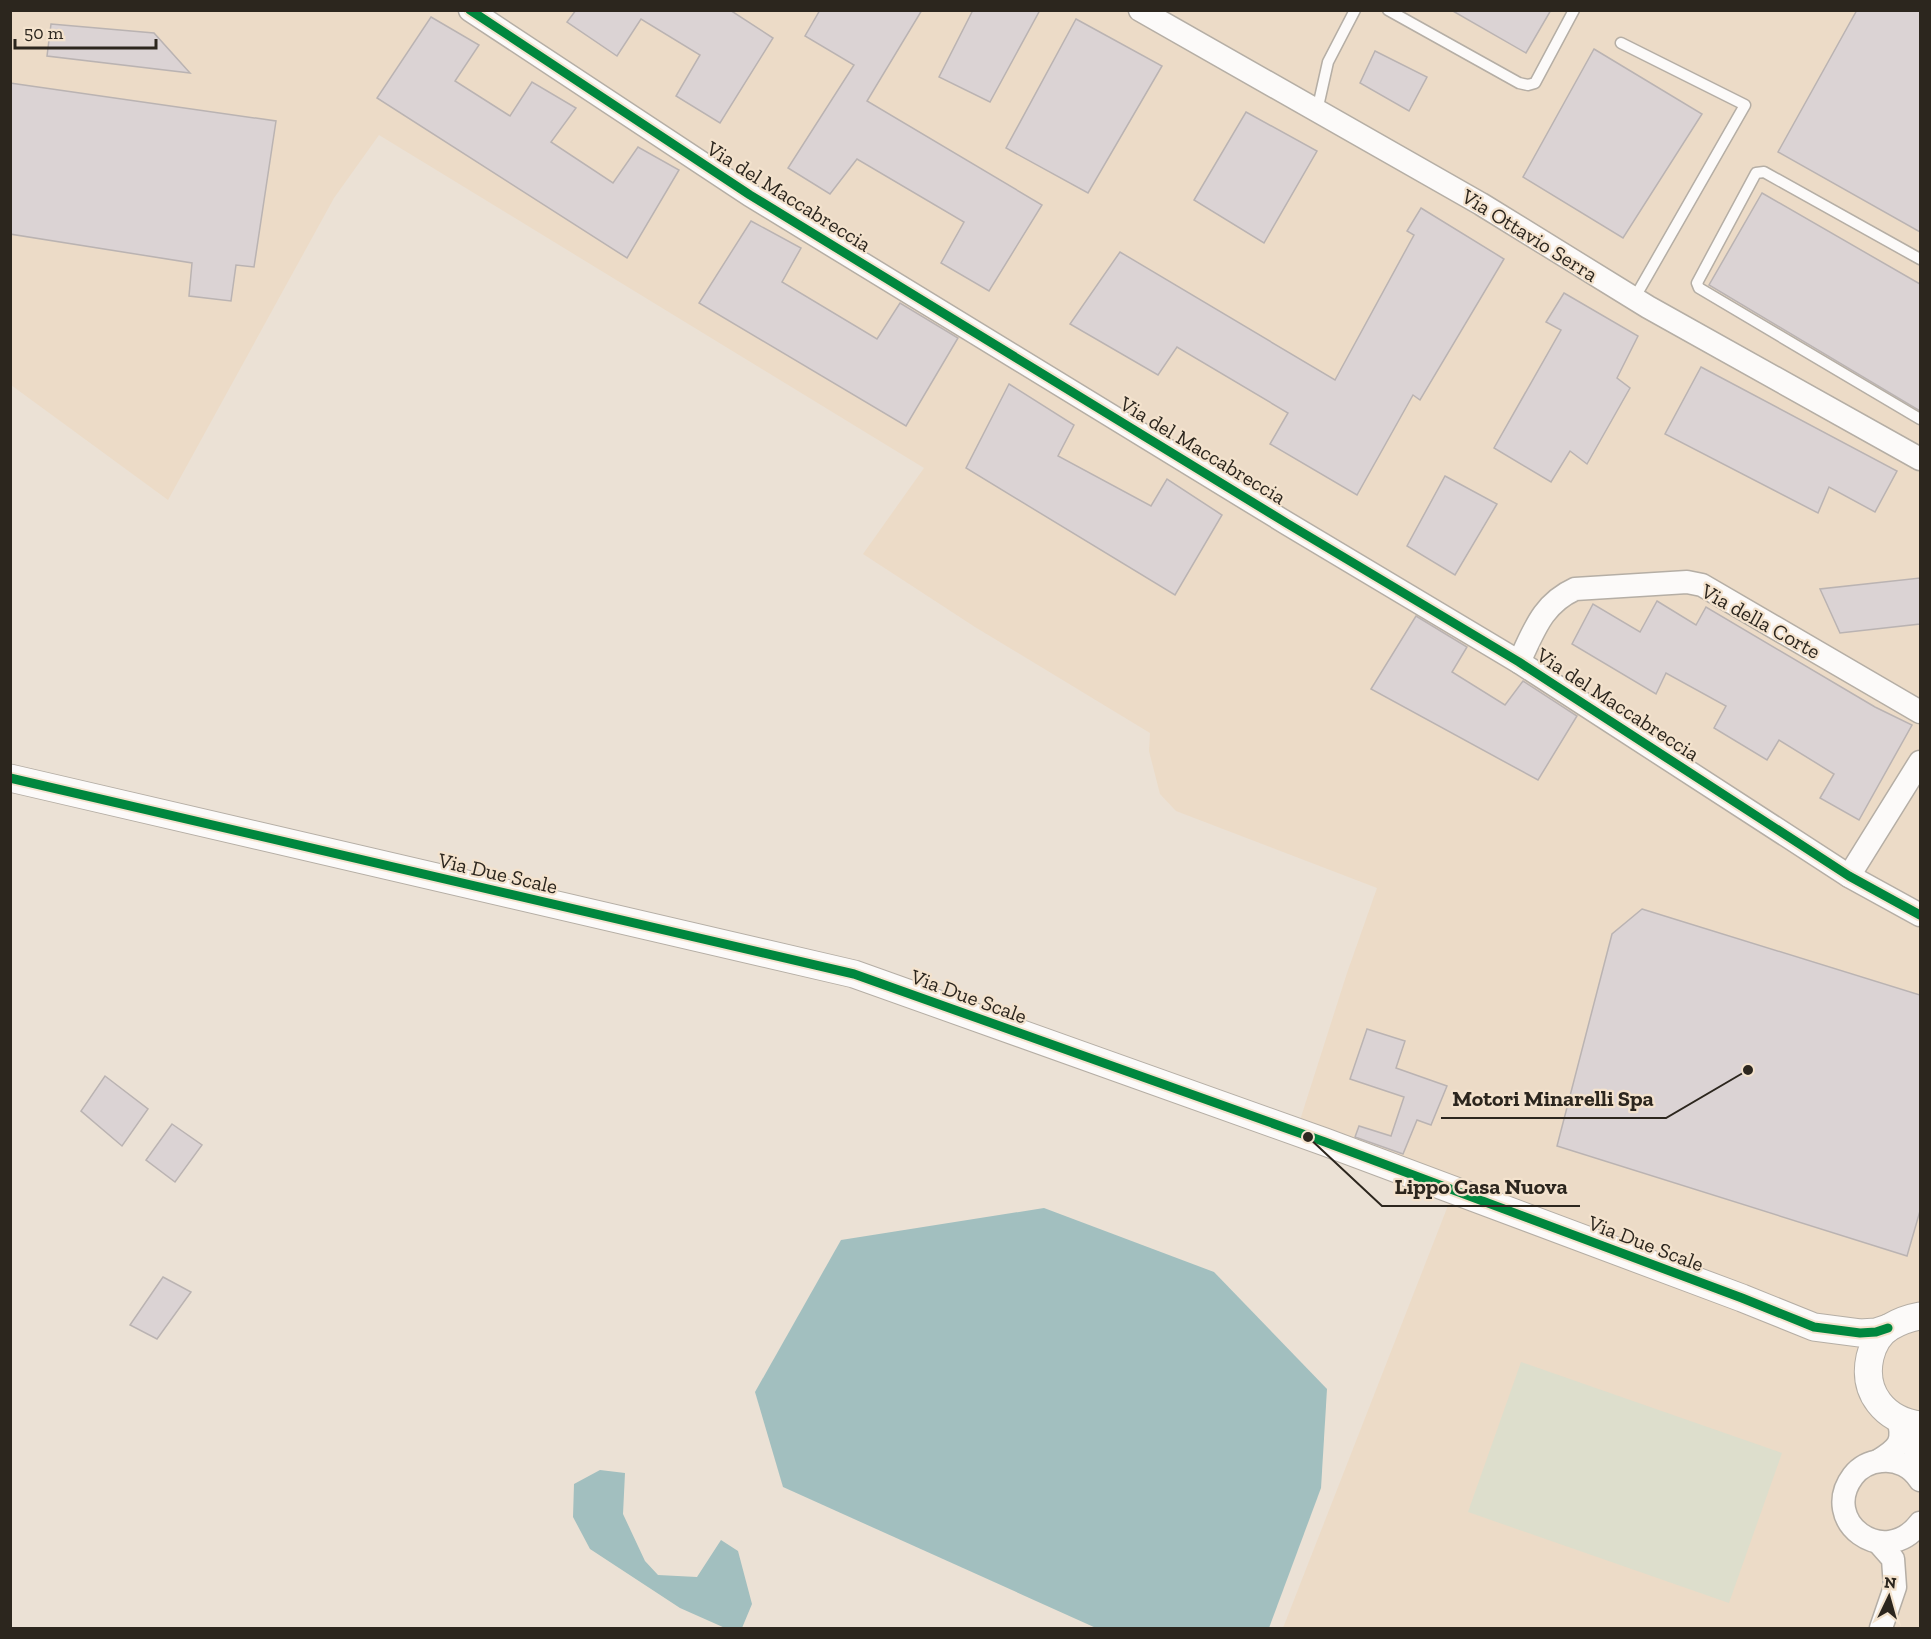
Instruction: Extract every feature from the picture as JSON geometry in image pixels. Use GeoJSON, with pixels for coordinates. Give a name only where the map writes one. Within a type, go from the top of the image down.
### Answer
{"type":"FeatureCollection","features":[{"type":"Feature","properties":{"kind":"street","name":"Via del Maccabreccia"},"geometry":{"type":"LineString","coordinates":[[470,10],[750,195],[1288,524],[1519,662],[1850,876],[1920,915]]}},
{"type":"Feature","properties":{"kind":"street","name":"Via Ottavio Serra"},"geometry":{"type":"LineString","coordinates":[[1140,10],[1481,204],[1634,299],[1920,459]]}},
{"type":"Feature","properties":{"kind":"street","name":"Via della Corte"},"geometry":{"type":"LineString","coordinates":[[1519,662],[1542,614],[1561,595],[1575,589],[1687,582],[1702,585],[1920,712]]}},
{"type":"Feature","properties":{"kind":"street"},"geometry":{"type":"LineString","coordinates":[[1850,876],[1920,762]]}},
{"type":"Feature","properties":{"kind":"street","name":"Via Due Scale"},"geometry":{"type":"LineString","coordinates":[[10,778],[854,974],[1325,1142],[1814,1327],[1860,1333],[1876,1332],[1909,1318]]}},
{"type":"Feature","properties":{"kind":"street"},"geometry":{"type":"LineString","coordinates":[[1869,1380],[1868,1366],[1871,1352],[1878,1339],[1909,1318]]}},
{"type":"Feature","properties":{"kind":"street","name":"Via Due Scale"},"geometry":{"type":"LineString","coordinates":[[1814,1327],[1841,1347],[1859,1366],[1869,1380],[1874,1395],[1882,1407],[1909,1422]]}},
{"type":"Feature","properties":{"kind":"street"},"geometry":{"type":"LineString","coordinates":[[1909,1422],[1901,1430],[1900,1441],[1894,1452],[1856,1472],[1848,1483],[1844,1495],[1844,1508],[1856,1531],[1878,1542],[1891,1543],[1903,1539],[1914,1532],[1920,1523]]}},
{"type":"Feature","properties":{"kind":"street"},"geometry":{"type":"LineString","coordinates":[[1918,1477],[1916,1444],[1920,1434]]}},
{"type":"Feature","properties":{"kind":"street"},"geometry":{"type":"LineString","coordinates":[[1878,1461],[1899,1463],[1918,1477]]}},
{"type":"Feature","properties":{"kind":"street"},"geometry":{"type":"LineString","coordinates":[[1878,1542],[1893,1558],[1895,1587],[1881,1629]]}},
{"type":"Feature","properties":{"kind":"lane"},"geometry":{"type":"LineString","coordinates":[[1317,111],[1328,62],[1355,10]]}},
{"type":"Feature","properties":{"kind":"lane"},"geometry":{"type":"LineString","coordinates":[[1388,10],[1519,83],[1528,85],[1535,83],[1574,10]]}},
{"type":"Feature","properties":{"kind":"lane"},"geometry":{"type":"LineString","coordinates":[[1621,43],[1745,105],[1634,299]]}},
{"type":"Feature","properties":{"kind":"lane"},"geometry":{"type":"LineString","coordinates":[[1920,258],[1764,171],[1756,173],[1697,283],[1699,288],[1920,419]]}},
{"type":"Feature","properties":{"kind":"shaded area"},"geometry":{"type":"Polygon","coordinates":[[[11,11],[1920,11],[1920,1628],[1283,1628],[1449,1203],[1294,1139],[1377,888],[1176,811],[1160,794],[1149,751],[1150,733],[975,627],[863,554],[924,468],[379,135],[334,198],[168,500],[11,385],[11,11]]]}},
{"type":"Feature","properties":{"kind":"green space"},"geometry":{"type":"Polygon","coordinates":[[[1521,1362],[1782,1453],[1729,1603],[1468,1512],[1521,1362]]]}},
{"type":"Feature","properties":{"kind":"water"},"geometry":{"type":"Polygon","coordinates":[[[1044,1208],[1214,1272],[1327,1389],[1321,1488],[1269,1628],[1096,1628],[783,1487],[755,1392],[841,1240],[1044,1208]]]}},
{"type":"Feature","properties":{"kind":"water"},"geometry":{"type":"Polygon","coordinates":[[[600,1470],[625,1473],[623,1514],[645,1561],[658,1575],[697,1577],[721,1540],[738,1551],[752,1604],[742,1628],[725,1628],[680,1608],[590,1549],[573,1517],[574,1484],[600,1470]]]}},
{"type":"Feature","properties":{"kind":"building"},"geometry":{"type":"Polygon","coordinates":[[[576,10],[730,10],[773,38],[720,123],[676,96],[700,55],[641,19],[617,56],[567,22],[576,10]]]}},
{"type":"Feature","properties":{"kind":"building"},"geometry":{"type":"Polygon","coordinates":[[[820,10],[922,10],[867,101],[1042,205],[989,291],[941,263],[964,222],[857,159],[830,194],[788,168],[854,65],[805,36],[820,10]]]}},
{"type":"Feature","properties":{"kind":"building"},"geometry":{"type":"Polygon","coordinates":[[[973,10],[1040,10],[990,102],[939,77],[973,10]]]}},
{"type":"Feature","properties":{"kind":"building"},"geometry":{"type":"Polygon","coordinates":[[[1451,10],[1551,10],[1526,53],[1451,10]]]}},
{"type":"Feature","properties":{"kind":"building"},"geometry":{"type":"Polygon","coordinates":[[[1857,10],[1920,10],[1920,232],[1778,152],[1857,10]]]}},
{"type":"Feature","properties":{"kind":"building"},"geometry":{"type":"Polygon","coordinates":[[[431,17],[479,45],[455,81],[510,116],[532,82],[576,108],[551,142],[613,183],[638,147],[679,170],[627,258],[377,98],[431,17]]]}},
{"type":"Feature","properties":{"kind":"building"},"geometry":{"type":"Polygon","coordinates":[[[1076,19],[1162,66],[1088,193],[1006,148],[1076,19]]]}},
{"type":"Feature","properties":{"kind":"building"},"geometry":{"type":"Polygon","coordinates":[[[51,24],[154,33],[190,73],[47,56],[51,24]]]}},
{"type":"Feature","properties":{"kind":"building"},"geometry":{"type":"Polygon","coordinates":[[[1594,49],[1702,114],[1623,238],[1523,177],[1594,49]]]}},
{"type":"Feature","properties":{"kind":"building"},"geometry":{"type":"Polygon","coordinates":[[[1375,51],[1427,77],[1409,111],[1360,83],[1375,51]]]}},
{"type":"Feature","properties":{"kind":"building"},"geometry":{"type":"Polygon","coordinates":[[[10,83],[276,121],[254,267],[236,265],[231,301],[189,296],[192,263],[10,234],[10,83]]]}},
{"type":"Feature","properties":{"kind":"building"},"geometry":{"type":"Polygon","coordinates":[[[1246,112],[1317,151],[1264,243],[1194,200],[1246,112]]]}},
{"type":"Feature","properties":{"kind":"building"},"geometry":{"type":"Polygon","coordinates":[[[1762,193],[1920,284],[1920,411],[1709,285],[1762,193]]]}},
{"type":"Feature","properties":{"kind":"building"},"geometry":{"type":"Polygon","coordinates":[[[1421,208],[1504,259],[1420,400],[1413,395],[1357,495],[1270,444],[1288,413],[1177,347],[1158,375],[1070,324],[1120,252],[1335,380],[1414,235],[1407,231],[1421,208]]]}},
{"type":"Feature","properties":{"kind":"building"},"geometry":{"type":"Polygon","coordinates":[[[751,221],[801,248],[782,282],[877,339],[900,303],[958,338],[906,426],[699,303],[751,221]]]}},
{"type":"Feature","properties":{"kind":"building"},"geometry":{"type":"Polygon","coordinates":[[[1564,293],[1638,336],[1617,378],[1630,388],[1587,464],[1570,451],[1551,482],[1494,448],[1561,330],[1546,322],[1564,293]]]}},
{"type":"Feature","properties":{"kind":"building"},"geometry":{"type":"Polygon","coordinates":[[[1701,367],[1897,471],[1875,512],[1829,487],[1818,513],[1665,434],[1701,367]]]}},
{"type":"Feature","properties":{"kind":"building"},"geometry":{"type":"Polygon","coordinates":[[[1009,384],[1074,425],[1058,456],[1151,506],[1167,479],[1222,515],[1175,595],[966,468],[1009,384]]]}},
{"type":"Feature","properties":{"kind":"building"},"geometry":{"type":"Polygon","coordinates":[[[1445,476],[1497,504],[1455,575],[1407,546],[1445,476]]]}},
{"type":"Feature","properties":{"kind":"building"},"geometry":{"type":"Polygon","coordinates":[[[1920,578],[1920,624],[1840,633],[1820,589],[1920,578]]]}},
{"type":"Feature","properties":{"kind":"building"},"geometry":{"type":"Polygon","coordinates":[[[1657,601],[1696,625],[1706,607],[1875,707],[1912,725],[1859,820],[1820,798],[1834,774],[1779,740],[1767,760],[1714,728],[1726,706],[1666,673],[1656,694],[1572,644],[1593,604],[1640,632],[1657,601]]]}},
{"type":"Feature","properties":{"kind":"building"},"geometry":{"type":"Polygon","coordinates":[[[1416,616],[1467,647],[1452,672],[1505,705],[1523,681],[1577,716],[1538,780],[1371,689],[1416,616]]]}},
{"type":"Feature","properties":{"kind":"building"},"geometry":{"type":"Polygon","coordinates":[[[1642,909],[1920,995],[1920,1211],[1907,1256],[1557,1146],[1612,934],[1642,909]]]}},
{"type":"Feature","properties":{"kind":"building"},"geometry":{"type":"Polygon","coordinates":[[[1367,1029],[1405,1041],[1396,1068],[1447,1086],[1431,1125],[1417,1120],[1403,1154],[1355,1137],[1359,1126],[1391,1136],[1404,1097],[1350,1079],[1367,1029]]]}},
{"type":"Feature","properties":{"kind":"building"},"geometry":{"type":"Polygon","coordinates":[[[105,1076],[148,1109],[122,1146],[81,1111],[105,1076]]]}},
{"type":"Feature","properties":{"kind":"building"},"geometry":{"type":"Polygon","coordinates":[[[172,1124],[202,1145],[175,1182],[146,1160],[172,1124]]]}},
{"type":"Feature","properties":{"kind":"building"},"geometry":{"type":"Polygon","coordinates":[[[163,1277],[191,1292],[157,1339],[130,1325],[163,1277]]]}},
{"type":"Feature","properties":{"kind":"cycle path"},"geometry":{"type":"LineString","coordinates":[[470,10],[750,195],[1288,524],[1519,662],[1849,876],[1920,915]]}},
{"type":"Feature","properties":{"kind":"cycle path"},"geometry":{"type":"LineString","coordinates":[[10,778],[854,974],[1325,1142],[1814,1327],[1860,1333],[1876,1332],[1888,1328]]}},
{"type":"Feature","properties":{"kind":"place","name":"Motori Minarelli Spa"},"geometry":{"type":"Point","coordinates":[1748,1070]}},
{"type":"Feature","properties":{"kind":"place","name":"Lippo Casa Nuova"},"geometry":{"type":"Point","coordinates":[1308,1137]}}]}
